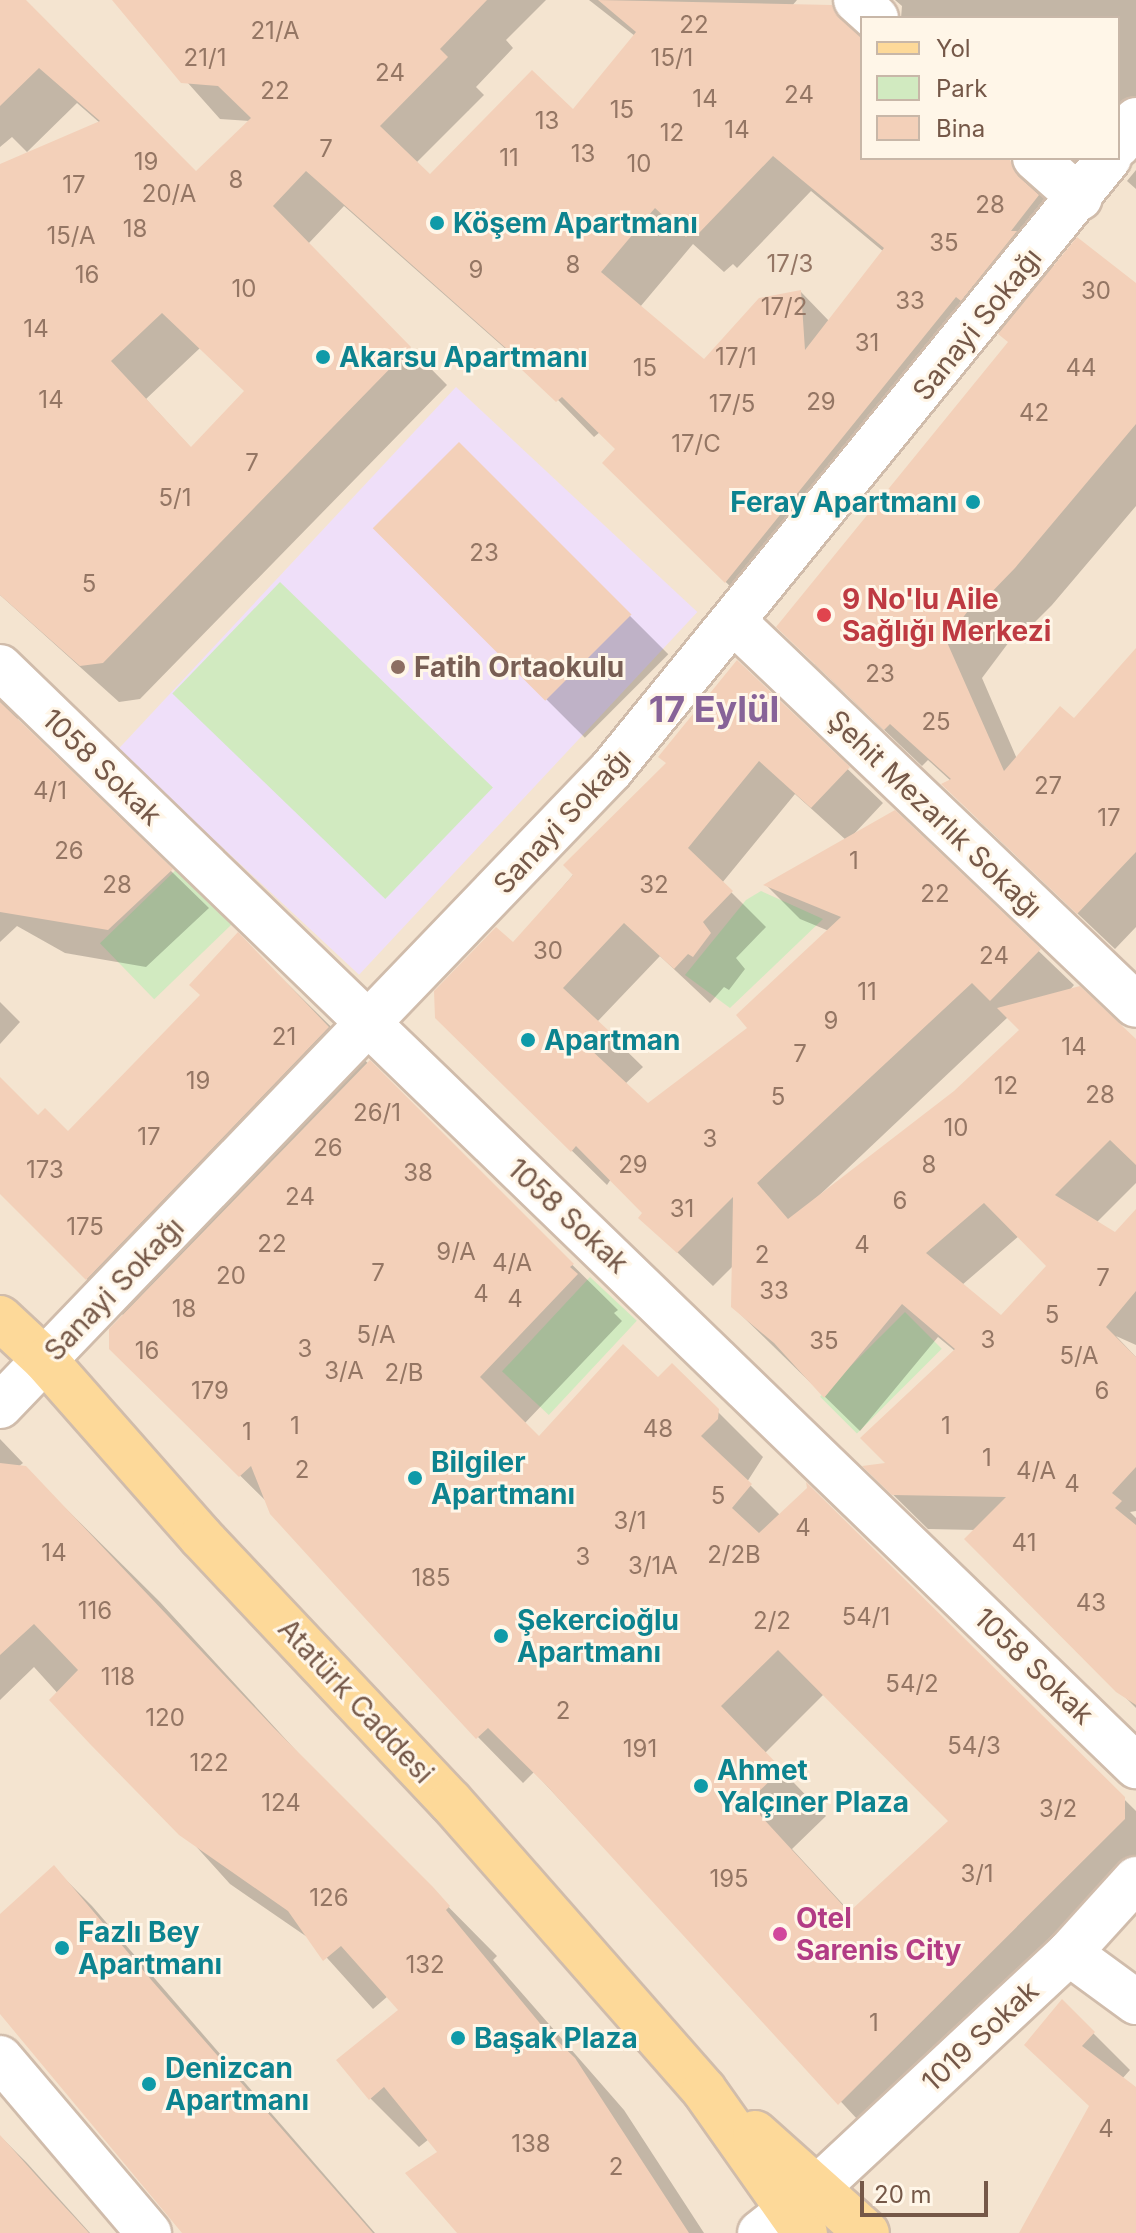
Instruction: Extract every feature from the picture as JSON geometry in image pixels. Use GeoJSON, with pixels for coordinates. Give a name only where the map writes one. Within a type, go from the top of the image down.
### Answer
{"type":"FeatureCollection","features":[{"type":"Feature","properties":{"kind":"main road","name":"Atatürk Caddesi"},"geometry":{"type":"LineString","coordinates":[[0,1318],[45,1360],[201,1537],[451,1802],[704,2090],[793,2216],[867,2233]]}},
{"type":"Feature","properties":{"kind":"street"},"geometry":{"type":"LineString","coordinates":[[856,0],[874,16]]}},
{"type":"Feature","properties":{"kind":"street"},"geometry":{"type":"LineString","coordinates":[[1120,142],[1136,120]]}},
{"type":"Feature","properties":{"kind":"street"},"geometry":{"type":"LineString","coordinates":[[1037,160],[1080,198]]}},
{"type":"Feature","properties":{"kind":"street","name":"Sanayi Sokağı"},"geometry":{"type":"LineString","coordinates":[[0,1406],[369,1027],[611,770],[1080,198],[1108,160]]}},
{"type":"Feature","properties":{"kind":"street","name":"Şehit Mezarlık Sokağı"},"geometry":{"type":"LineString","coordinates":[[734,622],[1136,1005]]}},
{"type":"Feature","properties":{"kind":"street","name":"1058 Sokak"},"geometry":{"type":"LineString","coordinates":[[0,667],[369,1027],[669,1309],[1136,1766]]}},
{"type":"Feature","properties":{"kind":"street","name":"1019 Sokak"},"geometry":{"type":"LineString","coordinates":[[793,2216],[1069,1953],[1136,1879]]}},
{"type":"Feature","properties":{"kind":"street"},"geometry":{"type":"LineString","coordinates":[[1069,1953],[1136,2002]]}},
{"type":"Feature","properties":{"kind":"street"},"geometry":{"type":"LineString","coordinates":[[0,2058],[149,2233]]}},
{"type":"Feature","properties":{"kind":"shaded area"},"geometry":{"type":"Polygon","coordinates":[[[0,0],[1136,0],[1136,2233],[0,2233],[0,0]]]}},
{"type":"Feature","properties":{"kind":"shaded area","name":"Fatih Ortaokulu"},"geometry":{"type":"Polygon","coordinates":[[[456,387],[697,612],[359,975],[118,750],[456,387]]]}},
{"type":"Feature","properties":{"kind":"green space"},"geometry":{"type":"Polygon","coordinates":[[[280,582],[493,788],[385,899],[172,693],[280,582]]]}},
{"type":"Feature","properties":{"kind":"green space"},"geometry":{"type":"Polygon","coordinates":[[[182,864],[236,920],[154,999],[100,943],[182,864]]]}},
{"type":"Feature","properties":{"kind":"green space"},"geometry":{"type":"Polygon","coordinates":[[[761,891],[823,919],[730,1008],[685,975],[746,900],[761,891]]]}},
{"type":"Feature","properties":{"kind":"green space"},"geometry":{"type":"Polygon","coordinates":[[[590,1277],[637,1321],[549,1415],[502,1371],[590,1277]]]}},
{"type":"Feature","properties":{"kind":"green space"},"geometry":{"type":"Polygon","coordinates":[[[905,1312],[942,1349],[857,1434],[820,1397],[905,1312]]]}},
{"type":"Feature","properties":{"kind":"building"},"geometry":{"type":"Polygon","coordinates":[[[0,0],[26,0],[196,171],[251,118],[218,86],[181,83],[112,0],[487,0],[440,49],[448,57],[380,126],[430,174],[532,70],[573,109],[636,32],[598,0],[832,5],[860,36],[860,160],[1010,160],[1018,176],[1039,195],[1011,231],[1017,231],[961,301],[956,297],[725,583],[602,463],[615,449],[562,397],[556,402],[521,369],[525,365],[306,171],[273,206],[411,347],[103,663],[80,666],[0,595],[0,164],[100,121],[39,68],[0,106],[0,0]],[[773,156],[699,233],[696,228],[686,237],[655,208],[601,272],[704,359],[759,298],[801,290],[805,350],[884,248],[773,156]],[[162,313],[111,361],[191,447],[244,391],[162,313]]]}},
{"type":"Feature","properties":{"kind":"building"},"geometry":{"type":"Polygon","coordinates":[[[1077,237],[1136,283],[1136,424],[1015,568],[985,599],[980,595],[946,640],[1004,771],[1060,706],[1074,718],[1136,648],[1136,852],[1077,914],[941,784],[951,779],[890,724],[884,730],[776,627],[1008,342],[998,334],[1077,237]]]}},
{"type":"Feature","properties":{"kind":"building","name":"Fatih Ortaokulu"},"geometry":{"type":"Polygon","coordinates":[[[459,442],[632,615],[545,701],[373,528],[459,442]]]}},
{"type":"Feature","properties":{"kind":"building"},"geometry":{"type":"Polygon","coordinates":[[[737,660],[850,767],[811,808],[759,761],[688,848],[733,891],[703,922],[711,933],[693,957],[688,954],[674,969],[624,923],[563,988],[609,1031],[590,1049],[648,1103],[747,1028],[736,1015],[841,917],[763,885],[895,810],[1041,949],[990,1001],[972,983],[757,1183],[788,1219],[954,1091],[1019,1030],[997,1008],[1080,986],[1136,1039],[1136,1165],[1110,1140],[1055,1195],[1115,1232],[1136,1209],[1136,1291],[1106,1327],[1136,1357],[1136,1467],[1112,1493],[1122,1501],[1115,1508],[1136,1525],[1136,1705],[1116,1692],[964,1539],[1006,1497],[892,1495],[862,1466],[885,1463],[860,1438],[955,1349],[902,1304],[824,1398],[774,1343],[731,1307],[733,1197],[677,1253],[638,1218],[642,1213],[576,1146],[571,1152],[435,1018],[434,991],[496,927],[513,942],[573,875],[563,865],[666,763],[658,757],[737,660]],[[984,1203],[926,1253],[1001,1315],[1046,1266],[984,1203]]]}},
{"type":"Feature","properties":{"kind":"building"},"geometry":{"type":"Polygon","coordinates":[[[0,702],[173,869],[108,930],[0,912],[0,702]]]}},
{"type":"Feature","properties":{"kind":"building"},"geometry":{"type":"Polygon","coordinates":[[[238,932],[329,1027],[86,1280],[0,1194],[0,1077],[38,1115],[45,1108],[68,1131],[200,995],[189,985],[238,932]]]}},
{"type":"Feature","properties":{"kind":"building"},"geometry":{"type":"Polygon","coordinates":[[[370,1060],[574,1264],[570,1267],[578,1274],[480,1377],[539,1436],[623,1344],[658,1377],[672,1363],[719,1409],[718,1419],[701,1436],[752,1484],[732,1508],[759,1533],[807,1488],[806,1482],[1125,1797],[1125,1819],[838,2105],[547,1786],[488,1728],[476,1739],[404,1661],[270,1514],[251,1466],[239,1477],[109,1349],[109,1329],[370,1060]],[[778,1650],[721,1706],[782,1769],[748,1802],[849,1912],[948,1821],[778,1650]]]}},
{"type":"Feature","properties":{"kind":"building"},"geometry":{"type":"Polygon","coordinates":[[[0,1463],[26,1466],[274,1728],[433,1887],[450,1906],[446,1910],[543,2027],[575,2058],[689,2233],[457,2233],[405,2173],[437,2152],[384,2087],[369,2100],[336,2060],[398,2010],[341,1946],[323,1961],[288,1911],[179,1835],[90,1744],[49,1700],[78,1670],[34,1624],[0,1655],[0,1463]]]}},
{"type":"Feature","properties":{"kind":"building"},"geometry":{"type":"Polygon","coordinates":[[[54,1865],[373,2233],[182,2233],[0,2014],[0,1914],[54,1865]]]}},
{"type":"Feature","properties":{"kind":"building"},"geometry":{"type":"Polygon","coordinates":[[[1062,1999],[1095,2032],[1082,2046],[1136,2087],[1136,2233],[1019,2233],[1089,2106],[1024,2045],[1062,1999]]]}},
{"type":"Feature","properties":{"kind":"building"},"geometry":{"type":"Polygon","coordinates":[[[0,2135],[52,2193],[89,2233],[0,2233],[0,2135]]]}},
{"type":"Feature","properties":{"kind":"place","name":"Köşem Apartmanı"},"geometry":{"type":"Point","coordinates":[437,223]}},
{"type":"Feature","properties":{"kind":"place","name":"Akarsu Apartmanı"},"geometry":{"type":"Point","coordinates":[323,357]}},
{"type":"Feature","properties":{"kind":"place","name":"Feray Apartmanı"},"geometry":{"type":"Point","coordinates":[973,502]}},
{"type":"Feature","properties":{"kind":"place","name":"9 No'lu Aile Sağlığı Merkezi"},"geometry":{"type":"Point","coordinates":[824,615]}},
{"type":"Feature","properties":{"kind":"place","name":"Fatih Ortaokulu"},"geometry":{"type":"Point","coordinates":[398,667]}},
{"type":"Feature","properties":{"kind":"place","name":"Apartman"},"geometry":{"type":"Point","coordinates":[528,1040]}},
{"type":"Feature","properties":{"kind":"place","name":"Bilgiler Apartmanı"},"geometry":{"type":"Point","coordinates":[415,1478]}},
{"type":"Feature","properties":{"kind":"place","name":"Şekercioğlu Apartmanı"},"geometry":{"type":"Point","coordinates":[501,1636]}},
{"type":"Feature","properties":{"kind":"place","name":"Ahmet Yalçıner Plaza"},"geometry":{"type":"Point","coordinates":[701,1786]}},
{"type":"Feature","properties":{"kind":"place","name":"Otel Sarenis City"},"geometry":{"type":"Point","coordinates":[780,1934]}},
{"type":"Feature","properties":{"kind":"place","name":"Fazlı Bey Apartmanı"},"geometry":{"type":"Point","coordinates":[62,1948]}},
{"type":"Feature","properties":{"kind":"place","name":"Başak Plaza"},"geometry":{"type":"Point","coordinates":[458,2038]}},
{"type":"Feature","properties":{"kind":"place","name":"Denizcan Apartmanı"},"geometry":{"type":"Point","coordinates":[149,2084]}},
{"type":"Feature","properties":{"kind":"district","name":"17 Eylül"},"geometry":{"type":"Point","coordinates":[714,710]}}]}
